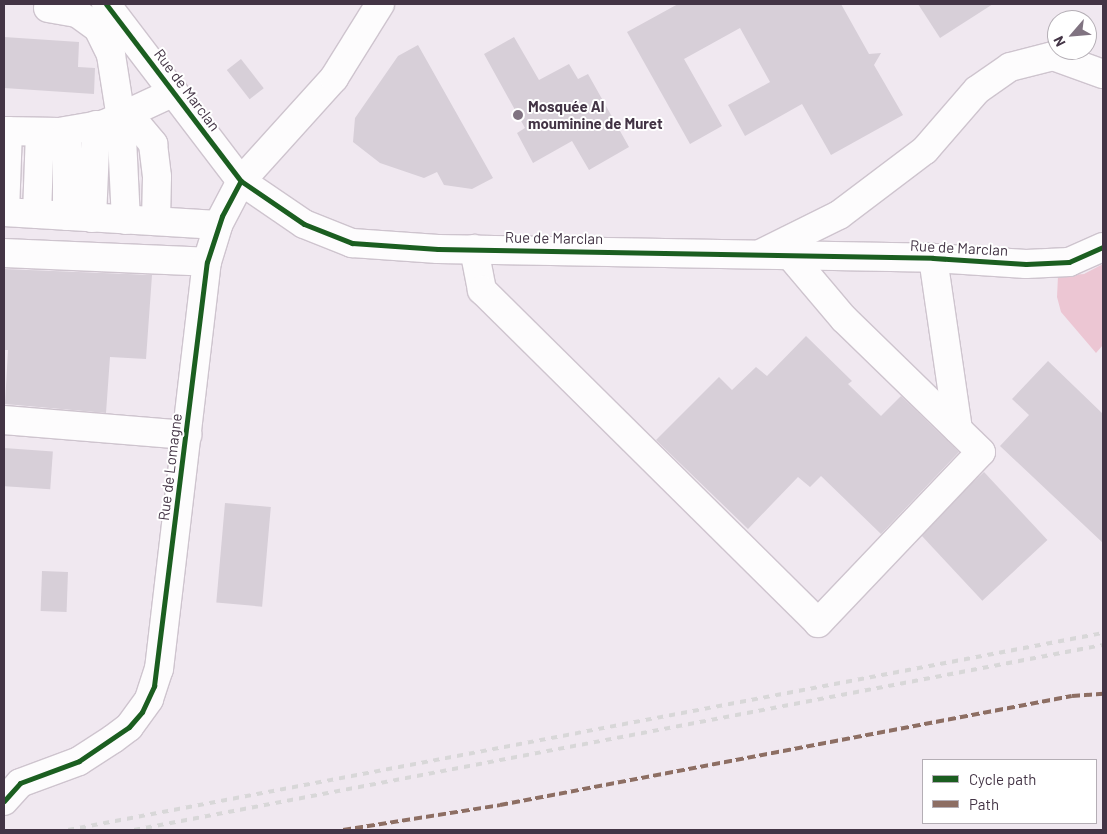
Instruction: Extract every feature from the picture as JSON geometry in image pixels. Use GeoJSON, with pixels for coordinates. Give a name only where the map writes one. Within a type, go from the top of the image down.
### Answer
{"type":"FeatureCollection","features":[{"type":"Feature","properties":{"kind":"street","name":"Rue de Marclan"},"geometry":{"type":"LineString","coordinates":[[106,4],[241,181],[304,224],[352,243],[474,249],[933,258],[1026,264],[1069,262],[1103,247]]}},
{"type":"Feature","properties":{"kind":"street","name":"Rue de Lomagne"},"geometry":{"type":"LineString","coordinates":[[4,801],[20,783],[79,761],[113,739],[129,727],[149,699],[159,669],[207,262],[218,225],[241,181],[334,78],[380,4]]}},
{"type":"Feature","properties":{"kind":"street"},"geometry":{"type":"LineString","coordinates":[[48,8],[77,13],[98,28],[112,55],[115,119],[126,220]]}},
{"type":"Feature","properties":{"kind":"street","name":"Rue de Marclan"},"geometry":{"type":"LineString","coordinates":[[758,254],[839,215],[926,150],[977,90],[1010,67],[1053,56],[1103,74]]}},
{"type":"Feature","properties":{"kind":"street"},"geometry":{"type":"LineString","coordinates":[[174,92],[115,119],[67,131],[6,131],[4,212],[218,225]]}},
{"type":"Feature","properties":{"kind":"street"},"geometry":{"type":"LineString","coordinates":[[80,217],[115,119]]}},
{"type":"Feature","properties":{"kind":"street"},"geometry":{"type":"LineString","coordinates":[[115,119],[154,144],[157,177],[156,221]]}},
{"type":"Feature","properties":{"kind":"street"},"geometry":{"type":"LineString","coordinates":[[67,131],[80,217]]}},
{"type":"Feature","properties":{"kind":"street"},"geometry":{"type":"LineString","coordinates":[[37,214],[40,132]]}},
{"type":"Feature","properties":{"kind":"street"},"geometry":{"type":"LineString","coordinates":[[474,249],[482,290],[818,623],[981,452],[844,319],[790,255]]}},
{"type":"Feature","properties":{"kind":"street"},"geometry":{"type":"LineString","coordinates":[[4,253],[207,262]]}},
{"type":"Feature","properties":{"kind":"street"},"geometry":{"type":"LineString","coordinates":[[933,258],[958,428]]}},
{"type":"Feature","properties":{"kind":"street"},"geometry":{"type":"LineString","coordinates":[[4,420],[187,435]]}},
{"type":"Feature","properties":{"kind":"shaded area"},"geometry":{"type":"Polygon","coordinates":[[[1103,264],[1103,345],[1096,353],[1061,312],[1057,297],[1058,276],[1084,274],[1103,264]]]}},
{"type":"Feature","properties":{"kind":"building"},"geometry":{"type":"Polygon","coordinates":[[[678,4],[841,4],[869,54],[881,53],[874,65],[903,115],[831,155],[802,104],[745,136],[728,105],[770,82],[740,28],[684,59],[722,126],[690,144],[627,32],[678,4]]]}},
{"type":"Feature","properties":{"kind":"building"},"geometry":{"type":"Polygon","coordinates":[[[918,4],[993,4],[940,38],[918,4]]]}},
{"type":"Feature","properties":{"kind":"building"},"geometry":{"type":"Polygon","coordinates":[[[4,37],[79,42],[78,67],[95,68],[94,94],[4,88],[4,37]]]}},
{"type":"Feature","properties":{"kind":"building"},"geometry":{"type":"Polygon","coordinates":[[[514,37],[539,80],[569,64],[578,79],[588,74],[629,147],[589,170],[572,141],[533,163],[517,133],[525,128],[484,54],[514,37]]]}},
{"type":"Feature","properties":{"kind":"building"},"geometry":{"type":"Polygon","coordinates":[[[418,45],[493,178],[472,189],[444,185],[437,172],[424,178],[380,163],[353,142],[355,118],[398,56],[418,45]]]}},
{"type":"Feature","properties":{"kind":"building"},"geometry":{"type":"Polygon","coordinates":[[[241,59],[264,88],[250,99],[227,70],[241,59]]]}},
{"type":"Feature","properties":{"kind":"building"},"geometry":{"type":"Polygon","coordinates":[[[4,269],[152,275],[146,359],[110,357],[106,413],[5,404],[8,350],[4,350],[4,269]]]}},
{"type":"Feature","properties":{"kind":"building"},"geometry":{"type":"Polygon","coordinates":[[[806,336],[852,381],[848,384],[881,416],[901,396],[959,452],[881,534],[821,476],[810,487],[798,477],[748,529],[656,440],[719,377],[732,390],[756,367],[767,376],[806,336]]]}},
{"type":"Feature","properties":{"kind":"building"},"geometry":{"type":"Polygon","coordinates":[[[1048,361],[1103,414],[1103,543],[1000,446],[1029,415],[1012,399],[1048,361]]]}},
{"type":"Feature","properties":{"kind":"building"},"geometry":{"type":"Polygon","coordinates":[[[4,448],[53,451],[50,489],[4,486],[4,448]]]}},
{"type":"Feature","properties":{"kind":"building"},"geometry":{"type":"Polygon","coordinates":[[[984,472],[1047,540],[982,601],[919,533],[984,472]]]}},
{"type":"Feature","properties":{"kind":"building"},"geometry":{"type":"Polygon","coordinates":[[[225,503],[271,507],[262,607],[216,603],[225,503]]]}},
{"type":"Feature","properties":{"kind":"building"},"geometry":{"type":"Polygon","coordinates":[[[42,571],[68,572],[67,612],[41,611],[42,571]]]}},
{"type":"Feature","properties":{"kind":"railway"},"geometry":{"type":"LineString","coordinates":[[68,830],[1103,633]]}},
{"type":"Feature","properties":{"kind":"railway"},"geometry":{"type":"LineString","coordinates":[[134,830],[1103,645]]}},
{"type":"Feature","properties":{"kind":"marked path"},"geometry":{"type":"LineString","coordinates":[[343,830],[500,805],[1072,696],[1103,694]]}},
{"type":"Feature","properties":{"kind":"cycle path"},"geometry":{"type":"LineString","coordinates":[[106,4],[241,181],[304,224],[352,243],[438,249],[933,258],[1026,264],[1069,262],[1103,247]]}},
{"type":"Feature","properties":{"kind":"cycle path"},"geometry":{"type":"LineString","coordinates":[[4,801],[20,783],[79,761],[129,727],[142,712],[154,686],[207,262],[222,216],[241,181]]}},
{"type":"Feature","properties":{"kind":"place","name":"Mosquée Al mouminine de Muret"},"geometry":{"type":"Point","coordinates":[518,115]}}]}
